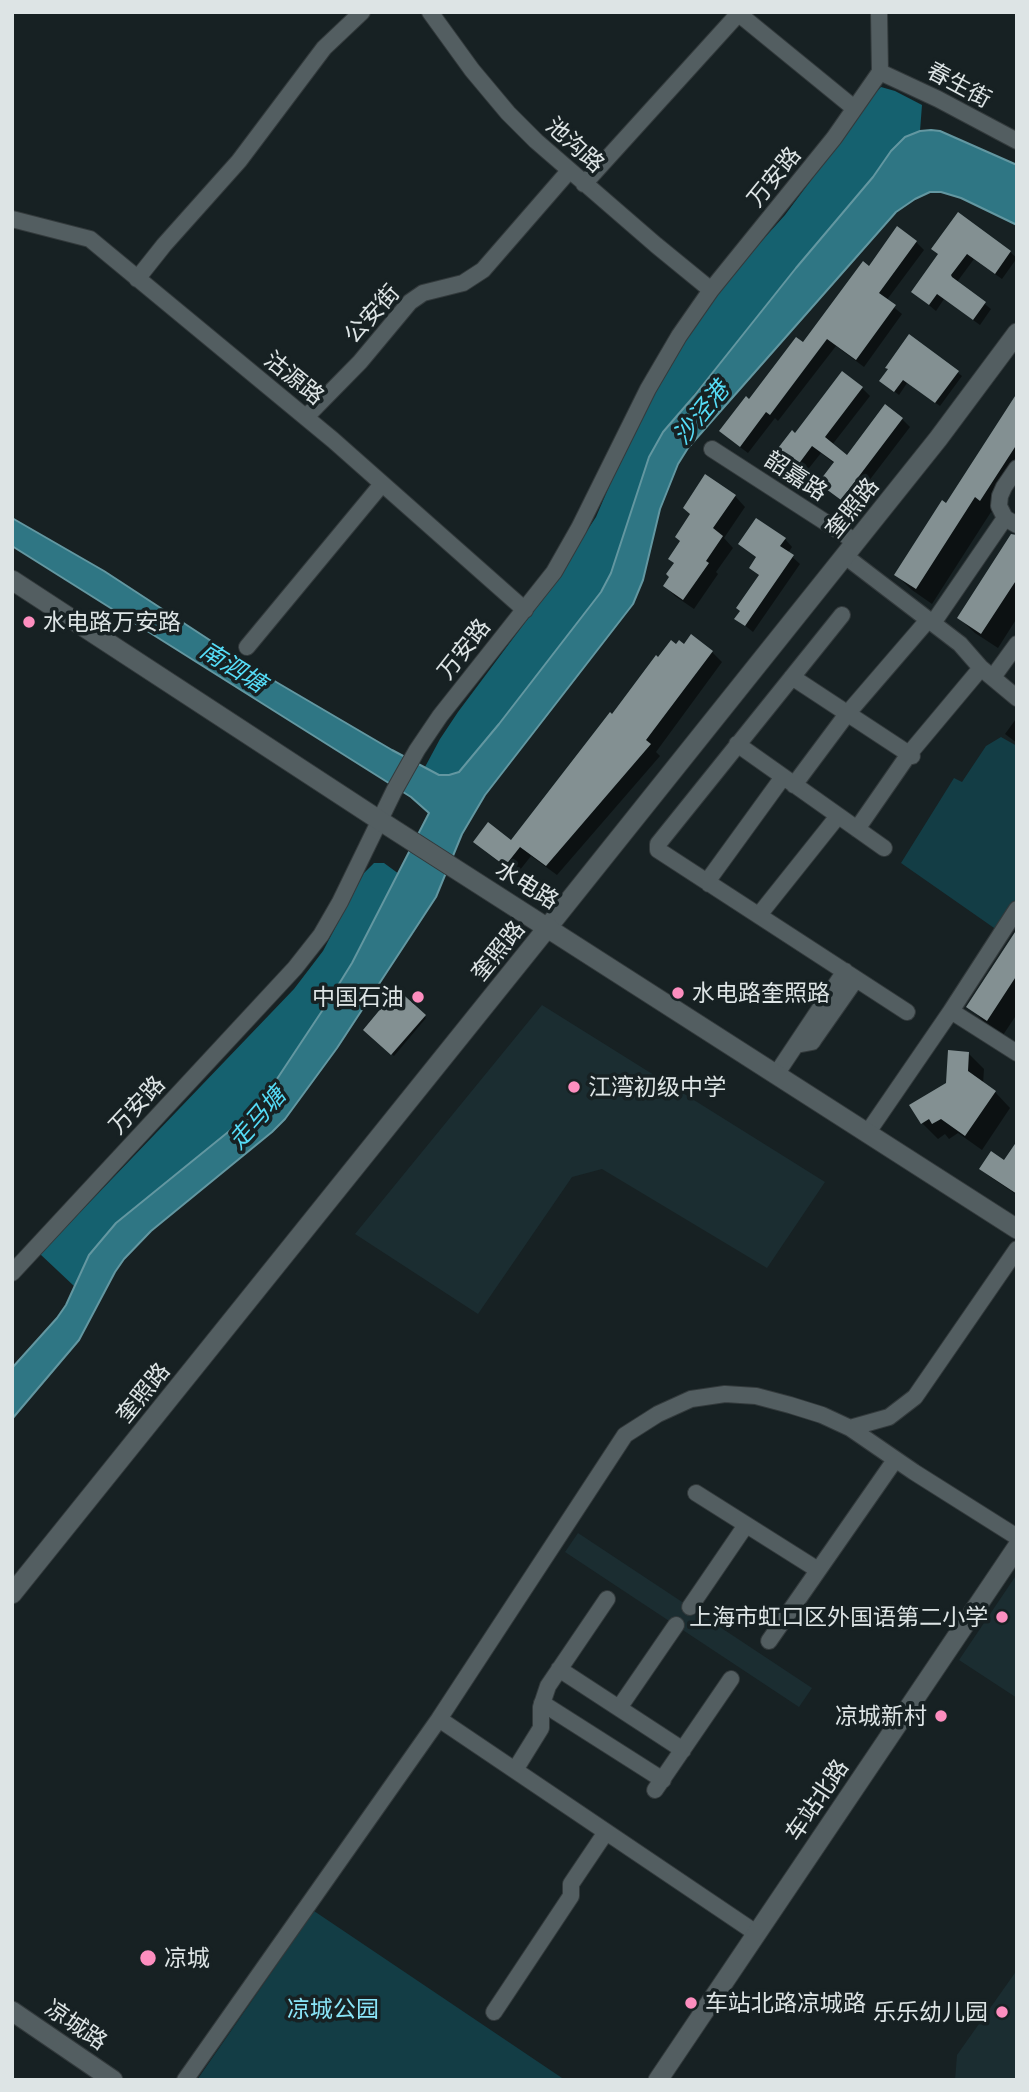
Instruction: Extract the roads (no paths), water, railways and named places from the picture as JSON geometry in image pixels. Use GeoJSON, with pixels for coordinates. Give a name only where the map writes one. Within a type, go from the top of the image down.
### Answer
{"type":"FeatureCollection","features":[{"type":"Feature","properties":{"kind":"main road","name":"奎照路"},"geometry":{"type":"LineString","coordinates":[[12,1594],[938,439],[1017,334]]}},
{"type":"Feature","properties":{"kind":"main road","name":"水电路"},"geometry":{"type":"LineString","coordinates":[[12,580],[379,820],[1017,1229]]}},
{"type":"Feature","properties":{"kind":"main road","name":"车站北路"},"geometry":{"type":"LineString","coordinates":[[658,2080],[1017,1547]]}},
{"type":"Feature","properties":{"kind":"main road","name":"凉城路"},"geometry":{"type":"LineString","coordinates":[[12,2011],[113,2080]]}},
{"type":"Feature","properties":{"kind":"street"},"geometry":{"type":"LineString","coordinates":[[138,279],[164,245],[239,161],[324,48],[362,12]]}},
{"type":"Feature","properties":{"kind":"street","name":"池沟路"},"geometry":{"type":"LineString","coordinates":[[430,12],[472,70],[508,113],[569,171],[712,290]]}},
{"type":"Feature","properties":{"kind":"street"},"geometry":{"type":"LineString","coordinates":[[879,12],[880,72]]}},
{"type":"Feature","properties":{"kind":"street"},"geometry":{"type":"LineString","coordinates":[[584,184],[739,13],[854,108]]}},
{"type":"Feature","properties":{"kind":"street","name":"万安路"},"geometry":{"type":"LineString","coordinates":[[12,1273],[295,968],[321,935],[417,751],[440,716],[525,610],[560,561],[679,335],[835,138],[880,72]]}},
{"type":"Feature","properties":{"kind":"street","name":"春生街"},"geometry":{"type":"LineString","coordinates":[[880,72],[939,99],[1017,141]]}},
{"type":"Feature","properties":{"kind":"street","name":"公安街"},"geometry":{"type":"LineString","coordinates":[[306,417],[360,362],[410,302],[423,293],[463,283],[483,270],[569,171]]}},
{"type":"Feature","properties":{"kind":"street","name":"沽源路"},"geometry":{"type":"LineString","coordinates":[[12,219],[90,239],[306,417],[525,610]]}},
{"type":"Feature","properties":{"kind":"street","name":"韶嘉路"},"geometry":{"type":"LineString","coordinates":[[712,449],[850,549],[931,621],[960,643],[987,672],[1017,698]]}},
{"type":"Feature","properties":{"kind":"street"},"geometry":{"type":"LineString","coordinates":[[709,884],[709,879],[788,781],[931,621],[1011,521],[999,506],[1000,496],[1017,468]]}},
{"type":"Feature","properties":{"kind":"street"},"geometry":{"type":"LineString","coordinates":[[247,647],[382,484]]}},
{"type":"Feature","properties":{"kind":"street"},"geometry":{"type":"LineString","coordinates":[[842,615],[658,844],[658,850],[907,1012]]}},
{"type":"Feature","properties":{"kind":"street"},"geometry":{"type":"LineString","coordinates":[[857,829],[910,755],[987,672],[1017,644]]}},
{"type":"Feature","properties":{"kind":"street"},"geometry":{"type":"LineString","coordinates":[[792,677],[910,755]]}},
{"type":"Feature","properties":{"kind":"street"},"geometry":{"type":"LineString","coordinates":[[737,744],[884,848]]}},
{"type":"Feature","properties":{"kind":"street"},"geometry":{"type":"LineString","coordinates":[[759,915],[838,816]]}},
{"type":"Feature","properties":{"kind":"street"},"geometry":{"type":"LineString","coordinates":[[867,1132],[951,1011],[1017,909]]}},
{"type":"Feature","properties":{"kind":"street"},"geometry":{"type":"LineString","coordinates":[[777,1073],[796,1045],[811,1042],[850,975]]}},
{"type":"Feature","properties":{"kind":"street"},"geometry":{"type":"LineString","coordinates":[[951,1011],[1017,1053]]}},
{"type":"Feature","properties":{"kind":"street"},"geometry":{"type":"LineString","coordinates":[[850,1429],[889,1417],[915,1397],[1017,1249]]}},
{"type":"Feature","properties":{"kind":"street"},"geometry":{"type":"LineString","coordinates":[[185,2080],[439,1719],[625,1435],[658,1414],[691,1399],[725,1394],[757,1396],[822,1415],[850,1429],[1017,1537]]}},
{"type":"Feature","properties":{"kind":"street"},"geometry":{"type":"LineString","coordinates":[[769,1641],[895,1460]]}},
{"type":"Feature","properties":{"kind":"street"},"geometry":{"type":"LineString","coordinates":[[696,1493],[818,1570]]}},
{"type":"Feature","properties":{"kind":"street"},"geometry":{"type":"LineString","coordinates":[[690,1607],[746,1525]]}},
{"type":"Feature","properties":{"kind":"street"},"geometry":{"type":"LineString","coordinates":[[515,1770],[541,1728],[542,1703],[548,1686],[607,1599]]}},
{"type":"Feature","properties":{"kind":"street"},"geometry":{"type":"LineString","coordinates":[[618,1708],[676,1625]]}},
{"type":"Feature","properties":{"kind":"street"},"geometry":{"type":"LineString","coordinates":[[559,1670],[683,1750]]}},
{"type":"Feature","properties":{"kind":"street"},"geometry":{"type":"LineString","coordinates":[[542,1703],[659,1785],[730,1679]]}},
{"type":"Feature","properties":{"kind":"street"},"geometry":{"type":"LineString","coordinates":[[439,1719],[756,1933]]}},
{"type":"Feature","properties":{"kind":"street"},"geometry":{"type":"LineString","coordinates":[[494,2012],[571,1896],[571,1884],[606,1832]]}},
{"type":"Feature","properties":{"kind":"water"},"geometry":{"type":"Polygon","coordinates":[[[931,130],[940,131],[1017,165],[1017,225],[961,198],[941,192],[930,192],[915,199],[896,212],[688,448],[678,464],[660,509],[643,580],[633,604],[485,795],[462,834],[436,897],[337,1048],[285,1119],[272,1132],[151,1231],[124,1259],[79,1340],[12,1419],[12,1368],[66,1305],[89,1255],[116,1223],[238,1124],[265,1097],[352,963],[429,813],[411,797],[12,546],[12,518],[104,571],[254,669],[392,750],[439,775],[459,772],[601,592],[611,573],[649,457],[663,432],[873,177],[891,151],[905,137],[931,130]]]}},
{"type":"Feature","properties":{"kind":"place","name":"水电路万安路"},"geometry":{"type":"Point","coordinates":[29,622]}},
{"type":"Feature","properties":{"kind":"place","name":"水电路奎照路"},"geometry":{"type":"Point","coordinates":[678,993]}},
{"type":"Feature","properties":{"kind":"place","name":"中国石油"},"geometry":{"type":"Point","coordinates":[418,997]}},
{"type":"Feature","properties":{"kind":"place","name":"江湾初级中学"},"geometry":{"type":"Point","coordinates":[574,1087]}},
{"type":"Feature","properties":{"kind":"place","name":"上海市虹口区外国语第二小学"},"geometry":{"type":"Point","coordinates":[1002,1617]}},
{"type":"Feature","properties":{"kind":"place","name":"凉城新村"},"geometry":{"type":"Point","coordinates":[941,1716]}},
{"type":"Feature","properties":{"kind":"place","name":"凉城"},"geometry":{"type":"Point","coordinates":[148,1958]}},
{"type":"Feature","properties":{"kind":"place","name":"车站北路凉城路"},"geometry":{"type":"Point","coordinates":[691,2003]}},
{"type":"Feature","properties":{"kind":"place","name":"乐乐幼儿园"},"geometry":{"type":"Point","coordinates":[1002,2012]}},
{"type":"Feature","properties":{"kind":"water label","name":"沙泾港"},"geometry":{"type":"Point","coordinates":[701,413]}},
{"type":"Feature","properties":{"kind":"water label","name":"南泗塘"},"geometry":{"type":"Point","coordinates":[233,667]}},
{"type":"Feature","properties":{"kind":"water label","name":"走马塘"},"geometry":{"type":"Point","coordinates":[257,1118]}},
{"type":"Feature","properties":{"kind":"park label","name":"凉城公园"},"geometry":{"type":"Point","coordinates":[333,2009]}}]}
